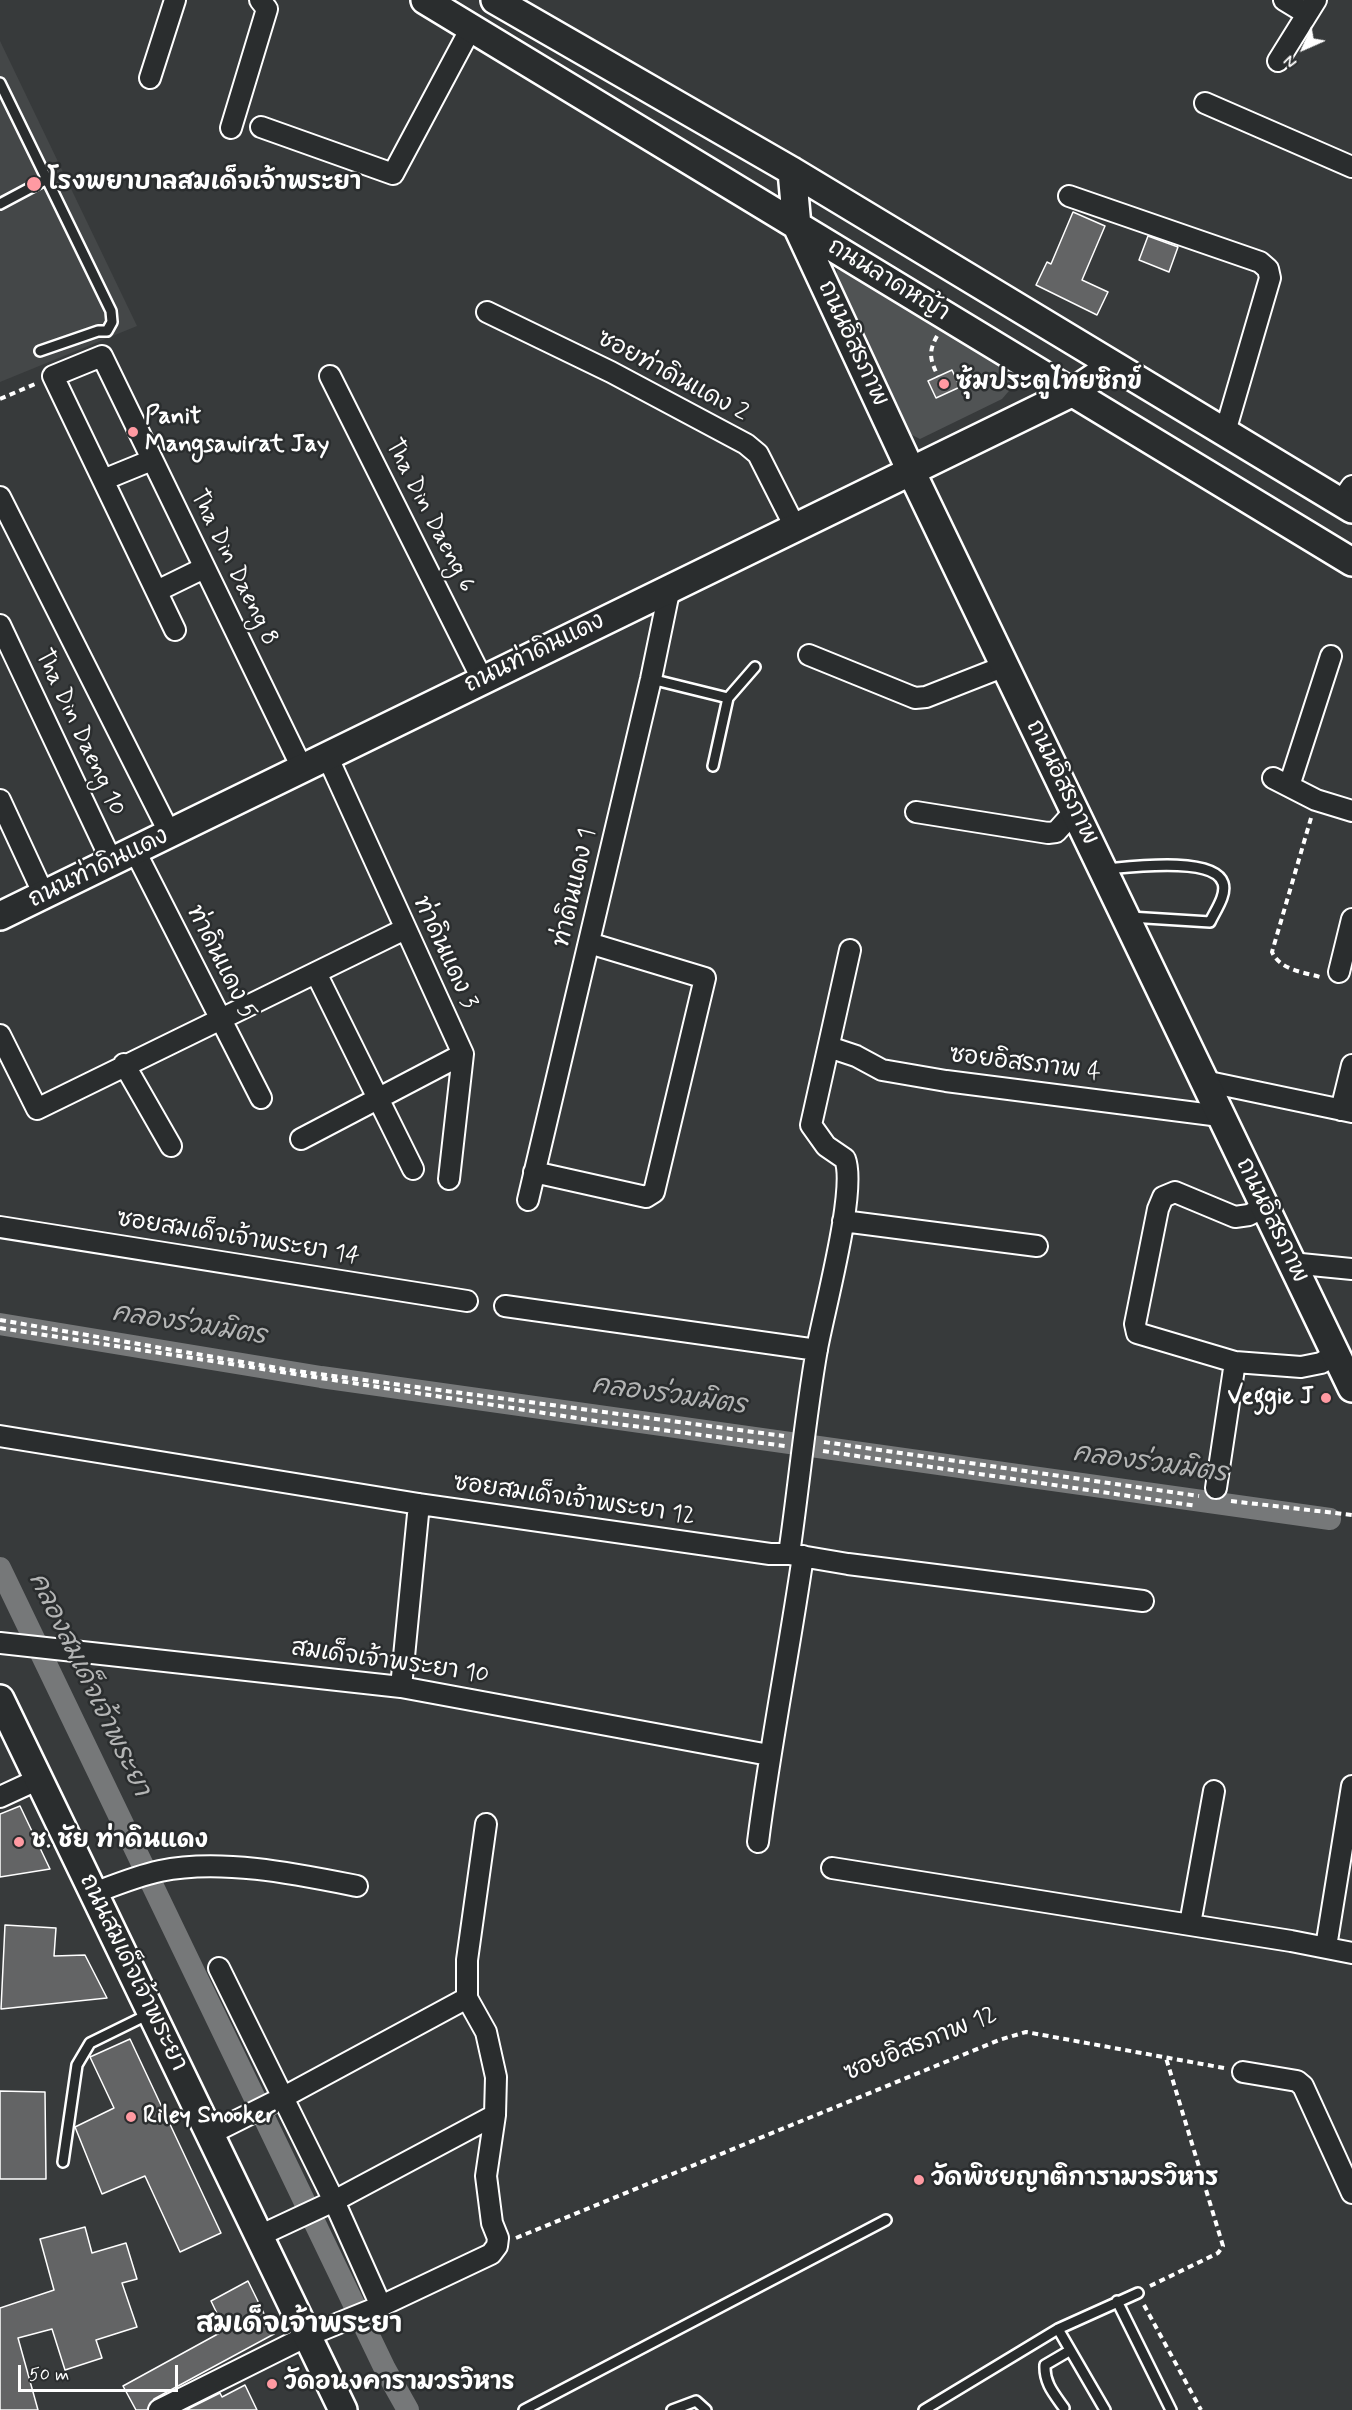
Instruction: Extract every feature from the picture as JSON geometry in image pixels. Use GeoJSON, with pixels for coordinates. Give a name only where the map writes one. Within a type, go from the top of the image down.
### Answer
{"type":"FeatureCollection","features":[{"type":"Feature","properties":{"kind":"main road","name":"ถนนลาดหญ้า"},"geometry":{"type":"LineString","coordinates":[[425,0],[1352,562]]}},
{"type":"Feature","properties":{"kind":"main road","name":"ถนนลาดหญ้า"},"geometry":{"type":"LineString","coordinates":[[495,0],[792,171],[1225,432],[1348,499]]}},
{"type":"Feature","properties":{"kind":"main road","name":"ถนนอิสรภาพ"},"geometry":{"type":"LineString","coordinates":[[792,171],[798,226],[911,471],[1352,1388]]}},
{"type":"Feature","properties":{"kind":"main road","name":"ถนนท่าดินแดง"},"geometry":{"type":"LineString","coordinates":[[0,916],[328,758],[482,679],[1071,393],[1113,365]]}},
{"type":"Feature","properties":{"kind":"main road","name":"ถนนสมเด็จเจ้าพระยา"},"geometry":{"type":"LineString","coordinates":[[0,1698],[343,2410]]}},
{"type":"Feature","properties":{"kind":"street"},"geometry":{"type":"LineString","coordinates":[[150,78],[175,0]]}},
{"type":"Feature","properties":{"kind":"street"},"geometry":{"type":"LineString","coordinates":[[231,128],[267,9],[260,0]]}},
{"type":"Feature","properties":{"kind":"street"},"geometry":{"type":"LineString","coordinates":[[1278,61],[1312,7],[1284,0]]}},
{"type":"Feature","properties":{"kind":"street"},"geometry":{"type":"LineString","coordinates":[[261,127],[393,174],[471,28]]}},
{"type":"Feature","properties":{"kind":"street"},"geometry":{"type":"LineString","coordinates":[[1205,103],[1352,167]]}},
{"type":"Feature","properties":{"kind":"street"},"geometry":{"type":"LineString","coordinates":[[1069,196],[1260,262],[1268,269],[1270,278],[1225,432]]}},
{"type":"Feature","properties":{"kind":"street","name":"ซอยท่าดินแดง 2"},"geometry":{"type":"LineString","coordinates":[[487,312],[611,372],[746,444],[758,454],[795,527]]}},
{"type":"Feature","properties":{"kind":"street","name":"Tha Din Daeng 8"},"geometry":{"type":"LineString","coordinates":[[53,376],[102,356],[303,770]]}},
{"type":"Feature","properties":{"kind":"street"},"geometry":{"type":"LineString","coordinates":[[53,376],[175,630]]}},
{"type":"Feature","properties":{"kind":"street","name":"Tha Din Daeng 6"},"geometry":{"type":"LineString","coordinates":[[330,376],[482,679]]}},
{"type":"Feature","properties":{"kind":"street"},"geometry":{"type":"LineString","coordinates":[[103,480],[152,460]]}},
{"type":"Feature","properties":{"kind":"street"},"geometry":{"type":"LineString","coordinates":[[0,497],[170,834]]}},
{"type":"Feature","properties":{"kind":"street"},"geometry":{"type":"LineString","coordinates":[[157,591],[204,568]]}},
{"type":"Feature","properties":{"kind":"street","name":"ท่าดินแดง 1"},"geometry":{"type":"LineString","coordinates":[[528,1200],[651,679],[670,587]]}},
{"type":"Feature","properties":{"kind":"street","name":"Tha Din Daeng 10"},"geometry":{"type":"LineString","coordinates":[[0,625],[123,857]]}},
{"type":"Feature","properties":{"kind":"street"},"geometry":{"type":"LineString","coordinates":[[809,655],[915,698],[926,697],[1005,666]]}},
{"type":"Feature","properties":{"kind":"street"},"geometry":{"type":"LineString","coordinates":[[1331,656],[1281,782],[1316,800],[1352,811]]}},
{"type":"Feature","properties":{"kind":"street","name":"ท่าดินแดง 3"},"geometry":{"type":"LineString","coordinates":[[328,758],[463,1054]]}},
{"type":"Feature","properties":{"kind":"street"},"geometry":{"type":"LineString","coordinates":[[0,800],[44,895]]}},
{"type":"Feature","properties":{"kind":"street"},"geometry":{"type":"LineString","coordinates":[[916,812],[1048,833],[1056,832],[1074,812]]}},
{"type":"Feature","properties":{"kind":"street","name":"ท่าดินแดง 5"},"geometry":{"type":"LineString","coordinates":[[123,857],[220,1018],[261,1098]]}},
{"type":"Feature","properties":{"kind":"street"},"geometry":{"type":"LineString","coordinates":[[1334,976],[1352,919]]}},
{"type":"Feature","properties":{"kind":"street"},"geometry":{"type":"LineString","coordinates":[[0,1035],[37,1109],[124,1064],[405,929]]}},
{"type":"Feature","properties":{"kind":"street"},"geometry":{"type":"LineString","coordinates":[[534,1172],[646,1197],[654,1192],[705,978],[589,943]]}},
{"type":"Feature","properties":{"kind":"street"},"geometry":{"type":"LineString","coordinates":[[758,1842],[769,1755],[788,1657],[804,1443],[817,1350],[843,1221],[847,1165],[845,1159],[826,1146],[811,1125],[850,950]]}},
{"type":"Feature","properties":{"kind":"street"},"geometry":{"type":"LineString","coordinates":[[316,973],[376,1099],[413,1169]]}},
{"type":"Feature","properties":{"kind":"street","name":"ซอยอิสรภาพ 4"},"geometry":{"type":"LineString","coordinates":[[829,1047],[856,1056],[882,1070],[946,1081],[1220,1116]]}},
{"type":"Feature","properties":{"kind":"street"},"geometry":{"type":"LineString","coordinates":[[302,1139],[463,1054]]}},
{"type":"Feature","properties":{"kind":"street"},"geometry":{"type":"LineString","coordinates":[[449,1179],[463,1054]]}},
{"type":"Feature","properties":{"kind":"street"},"geometry":{"type":"LineString","coordinates":[[124,1064],[171,1146]]}},
{"type":"Feature","properties":{"kind":"street"},"geometry":{"type":"LineString","coordinates":[[1204,1081],[1347,1111],[1352,1065]]}},
{"type":"Feature","properties":{"kind":"street"},"geometry":{"type":"LineString","coordinates":[[1264,1207],[1249,1215],[1235,1217],[1175,1192],[1163,1197],[1158,1209],[1135,1324],[1137,1333],[1143,1337],[1235,1362],[1301,1367],[1321,1363],[1335,1355]]}},
{"type":"Feature","properties":{"kind":"street"},"geometry":{"type":"LineString","coordinates":[[843,1221],[1037,1246]]}},
{"type":"Feature","properties":{"kind":"street","name":"ซอยสมเด็จเจ้าพระยา 14"},"geometry":{"type":"LineString","coordinates":[[0,1227],[467,1301]]}},
{"type":"Feature","properties":{"kind":"street"},"geometry":{"type":"LineString","coordinates":[[1291,1263],[1352,1269]]}},
{"type":"Feature","properties":{"kind":"street"},"geometry":{"type":"LineString","coordinates":[[505,1306],[817,1350]]}},
{"type":"Feature","properties":{"kind":"street"},"geometry":{"type":"LineString","coordinates":[[1216,1495],[1235,1362]]}},
{"type":"Feature","properties":{"kind":"street","name":"ซอยสมเด็จเจ้าพระยา 12"},"geometry":{"type":"LineString","coordinates":[[0,1436],[419,1504],[770,1554],[796,1555],[1143,1601]]}},
{"type":"Feature","properties":{"kind":"street"},"geometry":{"type":"LineString","coordinates":[[401,1687],[419,1504]]}},
{"type":"Feature","properties":{"kind":"street","name":"สมเด็จเจ้าพระยา 10"},"geometry":{"type":"LineString","coordinates":[[3,1643],[401,1687],[769,1755]]}},
{"type":"Feature","properties":{"kind":"street"},"geometry":{"type":"LineString","coordinates":[[0,1797],[39,1779]]}},
{"type":"Feature","properties":{"kind":"street"},"geometry":{"type":"LineString","coordinates":[[1326,1947],[1352,1786]]}},
{"type":"Feature","properties":{"kind":"street"},"geometry":{"type":"LineString","coordinates":[[1190,1924],[1214,1791]]}},
{"type":"Feature","properties":{"kind":"street"},"geometry":{"type":"LineString","coordinates":[[159,2410],[307,2336],[376,2308],[491,2254],[497,2242],[492,2223],[486,2176],[495,2115],[496,2077],[486,2032],[467,1998],[467,1960],[486,1824]]}},
{"type":"Feature","properties":{"kind":"street"},"geometry":{"type":"LineString","coordinates":[[94,1893],[160,1871],[204,1868],[273,1869],[357,1886]]}},
{"type":"Feature","properties":{"kind":"street"},"geometry":{"type":"LineString","coordinates":[[832,1868],[1190,1924],[1352,1953]]}},
{"type":"Feature","properties":{"kind":"street"},"geometry":{"type":"LineString","coordinates":[[219,1968],[276,2101],[376,2308]]}},
{"type":"Feature","properties":{"kind":"street"},"geometry":{"type":"LineString","coordinates":[[210,2133],[276,2101],[467,1998]]}},
{"type":"Feature","properties":{"kind":"street"},"geometry":{"type":"LineString","coordinates":[[1243,2072],[1297,2081],[1303,2086],[1352,2193]]}},
{"type":"Feature","properties":{"kind":"street"},"geometry":{"type":"LineString","coordinates":[[259,2236],[327,2204],[495,2115]]}},
{"type":"Feature","properties":{"kind":"lane"},"geometry":{"type":"LineString","coordinates":[[0,83],[111,311],[112,322],[107,331],[98,331],[40,351]]}},
{"type":"Feature","properties":{"kind":"lane"},"geometry":{"type":"LineString","coordinates":[[0,204],[47,179]]}},
{"type":"Feature","properties":{"kind":"lane"},"geometry":{"type":"LineString","coordinates":[[713,766],[728,698],[755,667]]}},
{"type":"Feature","properties":{"kind":"lane"},"geometry":{"type":"LineString","coordinates":[[651,679],[728,698]]}},
{"type":"Feature","properties":{"kind":"lane"},"geometry":{"type":"LineString","coordinates":[[1102,869],[1185,865],[1216,873],[1223,882],[1224,893],[1210,922],[1125,917]]}},
{"type":"Feature","properties":{"kind":"lane"},"geometry":{"type":"LineString","coordinates":[[63,2162],[77,2065],[90,2043],[151,2013]]}},
{"type":"Feature","properties":{"kind":"lane"},"geometry":{"type":"LineString","coordinates":[[524,2410],[886,2220]]}},
{"type":"Feature","properties":{"kind":"lane"},"geometry":{"type":"LineString","coordinates":[[924,2410],[1058,2330],[1137,2292]]}},
{"type":"Feature","properties":{"kind":"lane"},"geometry":{"type":"LineString","coordinates":[[1117,2301],[1171,2410]]}},
{"type":"Feature","properties":{"kind":"lane"},"geometry":{"type":"LineString","coordinates":[[1058,2330],[1105,2410]]}},
{"type":"Feature","properties":{"kind":"lane"},"geometry":{"type":"LineString","coordinates":[[1064,2408],[1046,2382],[1044,2374],[1045,2365],[1070,2351]]}},
{"type":"Feature","properties":{"kind":"lane"},"geometry":{"type":"LineString","coordinates":[[672,2410],[696,2401],[706,2410]]}},
{"type":"Feature","properties":{"kind":"path"},"geometry":{"type":"LineString","coordinates":[[938,336],[930,352],[930,362],[938,376]]}},
{"type":"Feature","properties":{"kind":"path"},"geometry":{"type":"LineString","coordinates":[[0,399],[53,376]]}},
{"type":"Feature","properties":{"kind":"path"},"geometry":{"type":"LineString","coordinates":[[1316,800],[1272,952],[1276,961],[1283,966],[1334,976]]}},
{"type":"Feature","properties":{"kind":"path"},"geometry":{"type":"LineString","coordinates":[[0,1320],[289,1370],[804,1443],[1216,1495],[1352,1515]]}},
{"type":"Feature","properties":{"kind":"path"},"geometry":{"type":"LineString","coordinates":[[0,1328],[602,1422],[804,1443],[1197,1506]]}},
{"type":"Feature","properties":{"kind":"path","name":"ซอยอิสรภาพ 12"},"geometry":{"type":"LineString","coordinates":[[497,2242],[999,2040],[1026,2032],[1243,2072]]}},
{"type":"Feature","properties":{"kind":"path"},"geometry":{"type":"LineString","coordinates":[[1166,2058],[1223,2246],[1218,2253],[1137,2292],[1201,2410]]}},
{"type":"Feature","properties":{"kind":"shaded area","name":"โรงพยาบาลสมเด็จเจ้าพระยา"},"geometry":{"type":"Polygon","coordinates":[[[0,41],[137,326],[0,382],[0,41]]]}},
{"type":"Feature","properties":{"kind":"shaded area"},"geometry":{"type":"Polygon","coordinates":[[[837,270],[847,272],[1009,368],[1015,384],[1002,399],[920,439],[910,434],[837,277],[837,270]]]}},
{"type":"Feature","properties":{"kind":"building"},"geometry":{"type":"Polygon","coordinates":[[[1073,212],[1105,226],[1082,280],[1108,292],[1097,315],[1036,285],[1047,262],[1051,264],[1073,212]]]}},
{"type":"Feature","properties":{"kind":"building"},"geometry":{"type":"Polygon","coordinates":[[[1148,236],[1178,247],[1169,272],[1139,260],[1148,236]]]}},
{"type":"Feature","properties":{"kind":"building","name":"ซุ้มประตูไทยซิกข์"},"geometry":{"type":"Polygon","coordinates":[[[952,370],[960,387],[936,398],[928,381],[952,370]]]}},
{"type":"Feature","properties":{"kind":"building","name":"ช. ชัย ท่าดินแดง"},"geometry":{"type":"Polygon","coordinates":[[[20,1806],[50,1869],[0,1877],[0,1814],[20,1806]]]}},
{"type":"Feature","properties":{"kind":"building"},"geometry":{"type":"Polygon","coordinates":[[[5,1925],[56,1928],[54,1956],[85,1955],[107,1998],[1,2009],[5,1925]]]}},
{"type":"Feature","properties":{"kind":"building","name":"Riley Snooker"},"geometry":{"type":"Polygon","coordinates":[[[130,2039],[221,2233],[180,2252],[145,2176],[102,2194],[75,2127],[114,2108],[90,2057],[130,2039]]]}},
{"type":"Feature","properties":{"kind":"building"},"geometry":{"type":"Polygon","coordinates":[[[0,2091],[45,2092],[46,2179],[0,2179],[0,2091]]]}},
{"type":"Feature","properties":{"kind":"building"},"geometry":{"type":"Polygon","coordinates":[[[85,2227],[92,2253],[126,2243],[137,2279],[122,2283],[137,2327],[96,2340],[102,2358],[65,2370],[52,2329],[18,2338],[38,2410],[0,2410],[0,2308],[54,2290],[40,2239],[85,2227]]]}},
{"type":"Feature","properties":{"kind":"building"},"geometry":{"type":"Polygon","coordinates":[[[248,2281],[274,2334],[154,2399],[147,2410],[136,2410],[123,2386],[225,2330],[211,2301],[248,2281]]]}},
{"type":"Feature","properties":{"kind":"building"},"geometry":{"type":"Polygon","coordinates":[[[245,2385],[257,2410],[186,2410],[220,2393],[222,2397],[245,2385]]]}},
{"type":"Feature","properties":{"kind":"waterway","name":"คลองร่วมมิตร"},"geometry":{"type":"LineString","coordinates":[[0,1324],[321,1377],[1330,1519]]}},
{"type":"Feature","properties":{"kind":"waterway","name":"คลองสมเด็จเจ้าพระยา"},"geometry":{"type":"LineString","coordinates":[[0,1568],[385,2369],[408,2410]]}},
{"type":"Feature","properties":{"kind":"place","name":"โรงพยาบาลสมเด็จเจ้าพระยา"},"geometry":{"type":"Point","coordinates":[34,184]}},
{"type":"Feature","properties":{"kind":"place","name":"ซุ้มประตูไทยซิกข์"},"geometry":{"type":"Point","coordinates":[944,384]}},
{"type":"Feature","properties":{"kind":"place","name":"Panit Mangsawirat Jay"},"geometry":{"type":"Point","coordinates":[133,432]}},
{"type":"Feature","properties":{"kind":"place","name":"Veggie J"},"geometry":{"type":"Point","coordinates":[1326,1398]}},
{"type":"Feature","properties":{"kind":"place","name":"ช. ชัย ท่าดินแดง"},"geometry":{"type":"Point","coordinates":[19,1842]}},
{"type":"Feature","properties":{"kind":"place","name":"Riley Snooker"},"geometry":{"type":"Point","coordinates":[131,2117]}},
{"type":"Feature","properties":{"kind":"place","name":"วัดพิชยญาติการามวรวิหาร"},"geometry":{"type":"Point","coordinates":[919,2180]}},
{"type":"Feature","properties":{"kind":"place","name":"วัดอนงคารามวรวิหาร"},"geometry":{"type":"Point","coordinates":[272,2384]}},
{"type":"Feature","properties":{"kind":"district","name":"สมเด็จเจ้าพระยา"},"geometry":{"type":"Point","coordinates":[299,2326]}}]}
